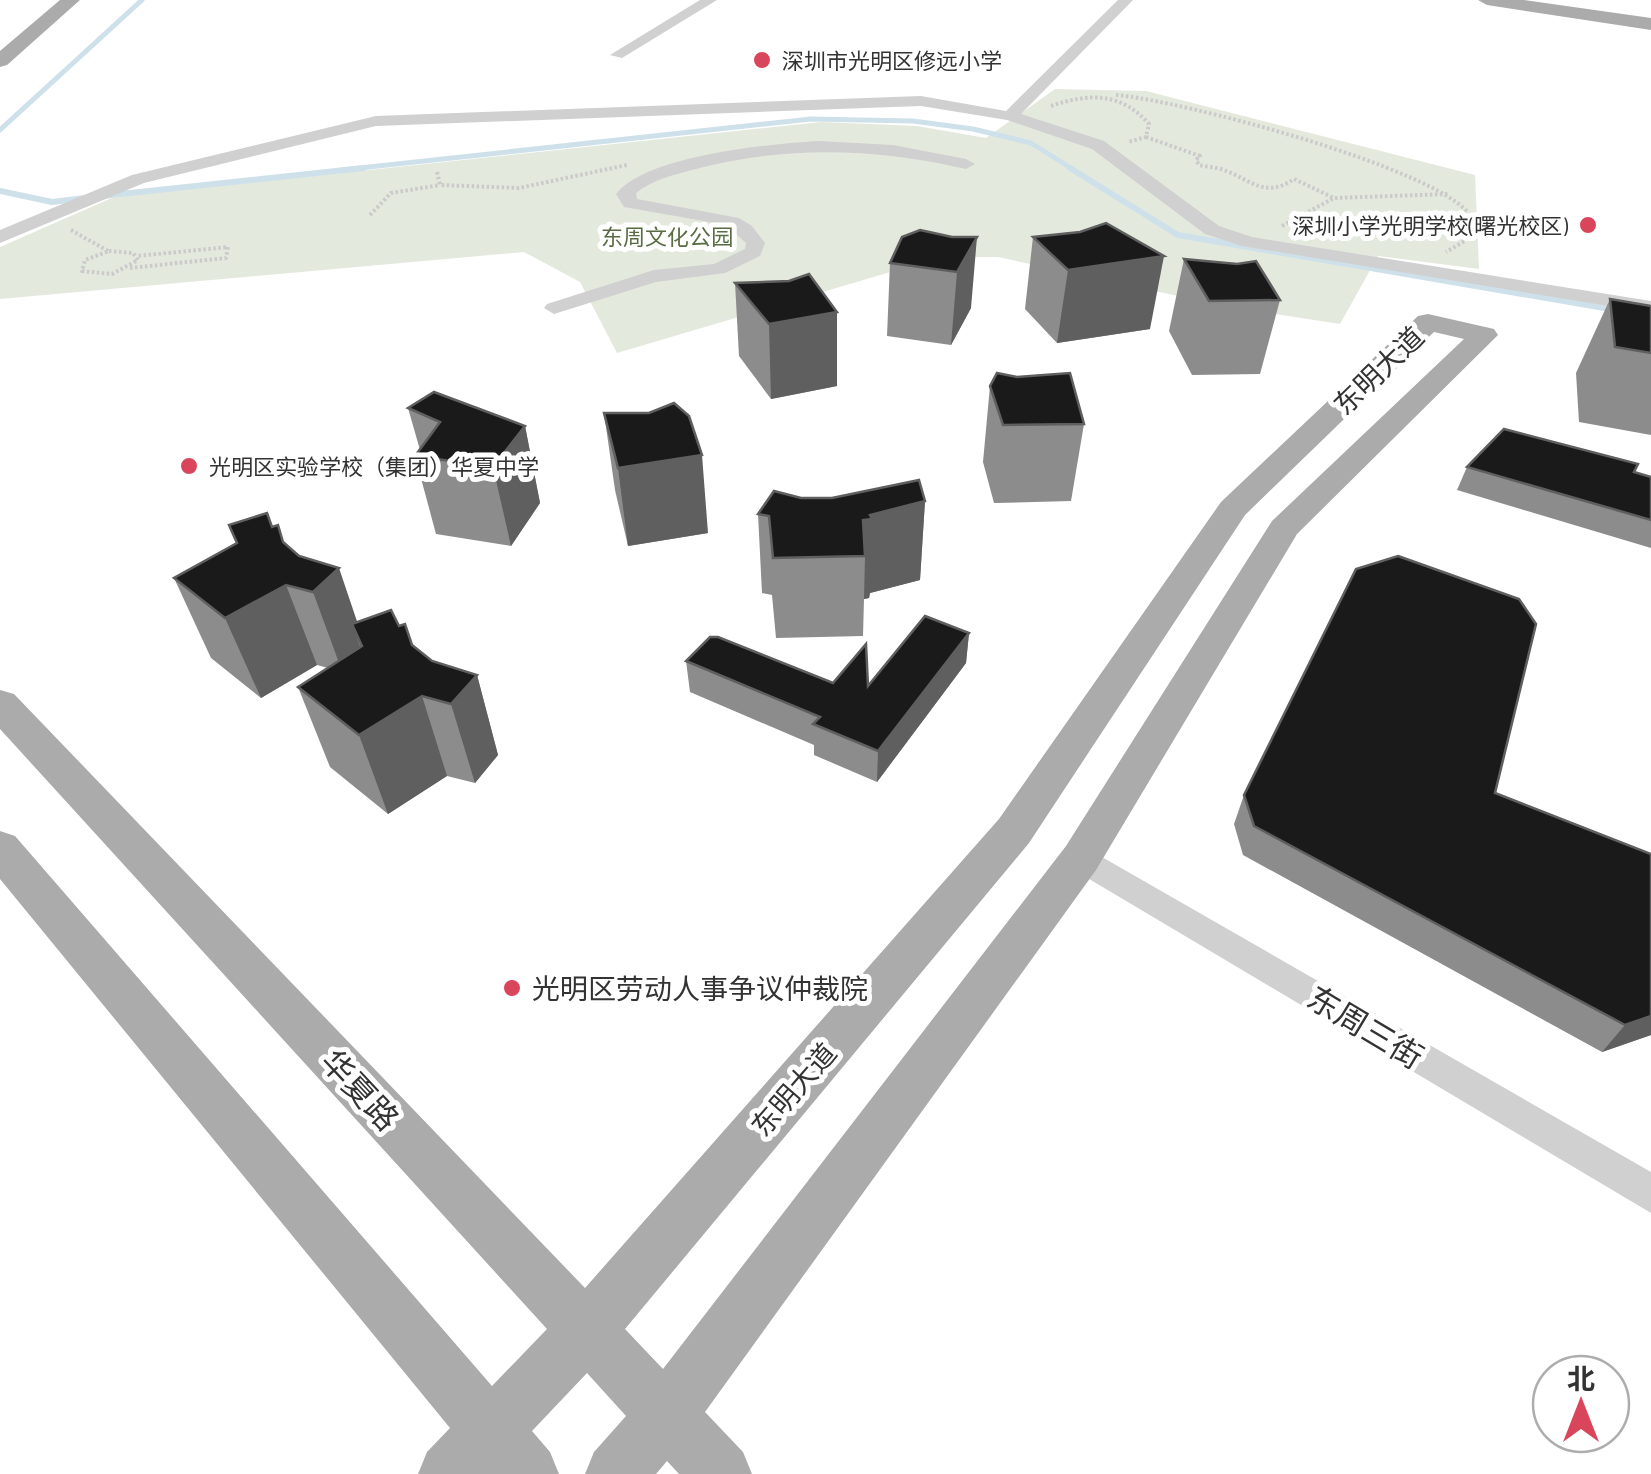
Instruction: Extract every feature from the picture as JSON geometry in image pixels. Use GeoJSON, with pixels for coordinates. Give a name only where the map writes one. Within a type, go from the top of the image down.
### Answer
{"type":"FeatureCollection","features":[{"type":"Feature","properties":{"kind":"main road"},"geometry":{"type":"LineString","coordinates":[[0,61],[71,0]]}},
{"type":"Feature","properties":{"kind":"main road"},"geometry":{"type":"LineString","coordinates":[[1487,0],[1651,24]]}},
{"type":"Feature","properties":{"kind":"main road"},"geometry":{"type":"LineString","coordinates":[[1564,0],[1651,13]]}},
{"type":"Feature","properties":{"kind":"main road","name":"东明大道"},"geometry":{"type":"LineString","coordinates":[[449,1474],[587,1330],[1014,831],[1234,508],[1428,322],[1484,335],[1284,528],[1080,858],[666,1415],[616,1474]]}},
{"type":"Feature","properties":{"kind":"main road","name":"华夏路"},"geometry":{"type":"LineString","coordinates":[[0,704],[721,1474]]}},
{"type":"Feature","properties":{"kind":"main road"},"geometry":{"type":"LineString","coordinates":[[0,848],[528,1474]]}},
{"type":"Feature","properties":{"kind":"street"},"geometry":{"type":"LineString","coordinates":[[617,55],[710,0]]}},
{"type":"Feature","properties":{"kind":"street"},"geometry":{"type":"LineString","coordinates":[[1010,116],[1126,0]]}},
{"type":"Feature","properties":{"kind":"street"},"geometry":{"type":"LineString","coordinates":[[0,237],[138,179],[376,121],[922,101],[1010,116],[1103,149],[1212,230],[1248,242],[1651,307]]}},
{"type":"Feature","properties":{"kind":"street"},"geometry":{"type":"LineString","coordinates":[[554,308],[640,279],[718,269],[753,252],[756,243],[750,232],[739,225],[719,218],[642,209],[630,203],[625,194],[632,184],[659,174],[732,154],[818,147],[914,152],[966,164]]}},
{"type":"Feature","properties":{"kind":"street","name":"东周三街"},"geometry":{"type":"LineString","coordinates":[[1080,858],[1651,1194]]}},
{"type":"Feature","properties":{"kind":"path"},"geometry":{"type":"LineString","coordinates":[[1116,95],[1139,110],[1149,124],[1146,137]]}},
{"type":"Feature","properties":{"kind":"path"},"geometry":{"type":"LineString","coordinates":[[1048,112],[1051,106],[1063,102],[1116,95],[1155,98],[1396,171],[1452,194],[1469,211],[1471,221],[1465,242],[1442,253]]}},
{"type":"Feature","properties":{"kind":"path"},"geometry":{"type":"LineString","coordinates":[[1103,149],[1146,137],[1200,156],[1196,160],[1199,165],[1233,174],[1248,186],[1276,188],[1294,180],[1334,198],[1452,194]]}},
{"type":"Feature","properties":{"kind":"path"},"geometry":{"type":"LineString","coordinates":[[370,214],[383,196],[398,189],[440,185],[506,190],[537,186],[613,165],[644,167],[659,174]]}},
{"type":"Feature","properties":{"kind":"path"},"geometry":{"type":"LineString","coordinates":[[437,172],[440,185]]}},
{"type":"Feature","properties":{"kind":"path"},"geometry":{"type":"LineString","coordinates":[[1268,234],[1334,198]]}},
{"type":"Feature","properties":{"kind":"path"},"geometry":{"type":"LineString","coordinates":[[48,218],[108,251]]}},
{"type":"Feature","properties":{"kind":"path"},"geometry":{"type":"LineString","coordinates":[[228,247],[226,258],[130,268],[103,275],[82,271],[85,260],[108,251],[127,251],[137,256],[228,247]]}},
{"type":"Feature","properties":{"kind":"path"},"geometry":{"type":"LineString","coordinates":[[130,268],[137,256]]}},
{"type":"Feature","properties":{"kind":"green space","name":"东周文化公园"},"geometry":{"type":"Polygon","coordinates":[[[1055,89],[1146,91],[1475,175],[1479,269],[1378,256],[1340,324],[1224,306],[998,257],[941,257],[617,353],[580,282],[524,252],[0,299],[0,247],[114,197],[821,122],[917,126],[986,138],[1055,89]]]}},
{"type":"Feature","properties":{"kind":"building"},"geometry":{"type":"Polygon","coordinates":[[[1106,223],[1164,256],[1068,270],[1033,237],[1080,232],[1106,223]]]}},
{"type":"Feature","properties":{"kind":"building"},"geometry":{"type":"Polygon","coordinates":[[[920,230],[952,237],[977,237],[957,272],[890,263],[902,237],[920,230]]]}},
{"type":"Feature","properties":{"kind":"building"},"geometry":{"type":"Polygon","coordinates":[[[1184,259],[1237,264],[1256,261],[1280,300],[1209,301],[1184,259]]]}},
{"type":"Feature","properties":{"kind":"building"},"geometry":{"type":"Polygon","coordinates":[[[809,274],[837,312],[769,324],[735,283],[789,281],[809,274]]]}},
{"type":"Feature","properties":{"kind":"building"},"geometry":{"type":"Polygon","coordinates":[[[1610,299],[1651,306],[1651,353],[1615,347],[1610,299]]]}},
{"type":"Feature","properties":{"kind":"building"},"geometry":{"type":"Polygon","coordinates":[[[997,373],[1017,377],[1070,373],[1084,424],[1003,425],[990,386],[997,373]]]}},
{"type":"Feature","properties":{"kind":"building"},"geometry":{"type":"Polygon","coordinates":[[[434,392],[525,426],[493,467],[415,456],[440,422],[408,408],[434,392]]]}},
{"type":"Feature","properties":{"kind":"building"},"geometry":{"type":"Polygon","coordinates":[[[674,403],[689,416],[702,455],[618,468],[604,413],[649,413],[674,403]]]}},
{"type":"Feature","properties":{"kind":"building"},"geometry":{"type":"Polygon","coordinates":[[[1504,429],[1638,464],[1634,472],[1651,477],[1651,520],[1467,467],[1504,429]]]}},
{"type":"Feature","properties":{"kind":"building"},"geometry":{"type":"Polygon","coordinates":[[[919,480],[925,501],[863,520],[865,556],[773,558],[769,516],[758,514],[774,491],[801,498],[832,498],[919,480]]]}},
{"type":"Feature","properties":{"kind":"building"},"geometry":{"type":"Polygon","coordinates":[[[267,513],[272,527],[278,525],[283,542],[299,556],[339,568],[313,592],[286,585],[225,618],[174,578],[237,543],[229,525],[267,513]]]}},
{"type":"Feature","properties":{"kind":"building"},"geometry":{"type":"Polygon","coordinates":[[[1398,556],[1519,599],[1536,624],[1495,793],[1651,854],[1651,1016],[1625,1025],[1254,826],[1244,795],[1356,569],[1398,556]]]}},
{"type":"Feature","properties":{"kind":"building"},"geometry":{"type":"Polygon","coordinates":[[[391,610],[399,626],[405,624],[412,645],[432,661],[477,675],[451,704],[422,696],[359,735],[298,687],[362,646],[352,624],[391,610]]]}},
{"type":"Feature","properties":{"kind":"building"},"geometry":{"type":"Polygon","coordinates":[[[925,616],[969,633],[878,751],[813,724],[820,717],[686,661],[710,637],[718,637],[833,683],[866,644],[868,686],[925,616]]]}},
{"type":"Feature","properties":{"kind":"waterway"},"geometry":{"type":"LineString","coordinates":[[0,130],[142,0]]}},
{"type":"Feature","properties":{"kind":"waterway"},"geometry":{"type":"LineString","coordinates":[[341,170],[811,119],[913,121],[973,129],[1031,143],[1074,170]]}},
{"type":"Feature","properties":{"kind":"waterway"},"geometry":{"type":"LineString","coordinates":[[102,196],[364,168]]}},
{"type":"Feature","properties":{"kind":"waterway"},"geometry":{"type":"LineString","coordinates":[[1070,168],[1178,235],[1616,310]]}},
{"type":"Feature","properties":{"kind":"waterway"},"geometry":{"type":"LineString","coordinates":[[0,191],[52,202],[85,198]]}},
{"type":"Feature","properties":{"kind":"place","name":"深圳市光明区修远小学"},"geometry":{"type":"Point","coordinates":[762,60]}},
{"type":"Feature","properties":{"kind":"place","name":"深圳小学光明学校(曙光校区)"},"geometry":{"type":"Point","coordinates":[1588,225]}},
{"type":"Feature","properties":{"kind":"place","name":"光明区实验学校（集团）华夏中学"},"geometry":{"type":"Point","coordinates":[189,466]}},
{"type":"Feature","properties":{"kind":"place","name":"光明区劳动人事争议仲裁院"},"geometry":{"type":"Point","coordinates":[512,988]}}]}
